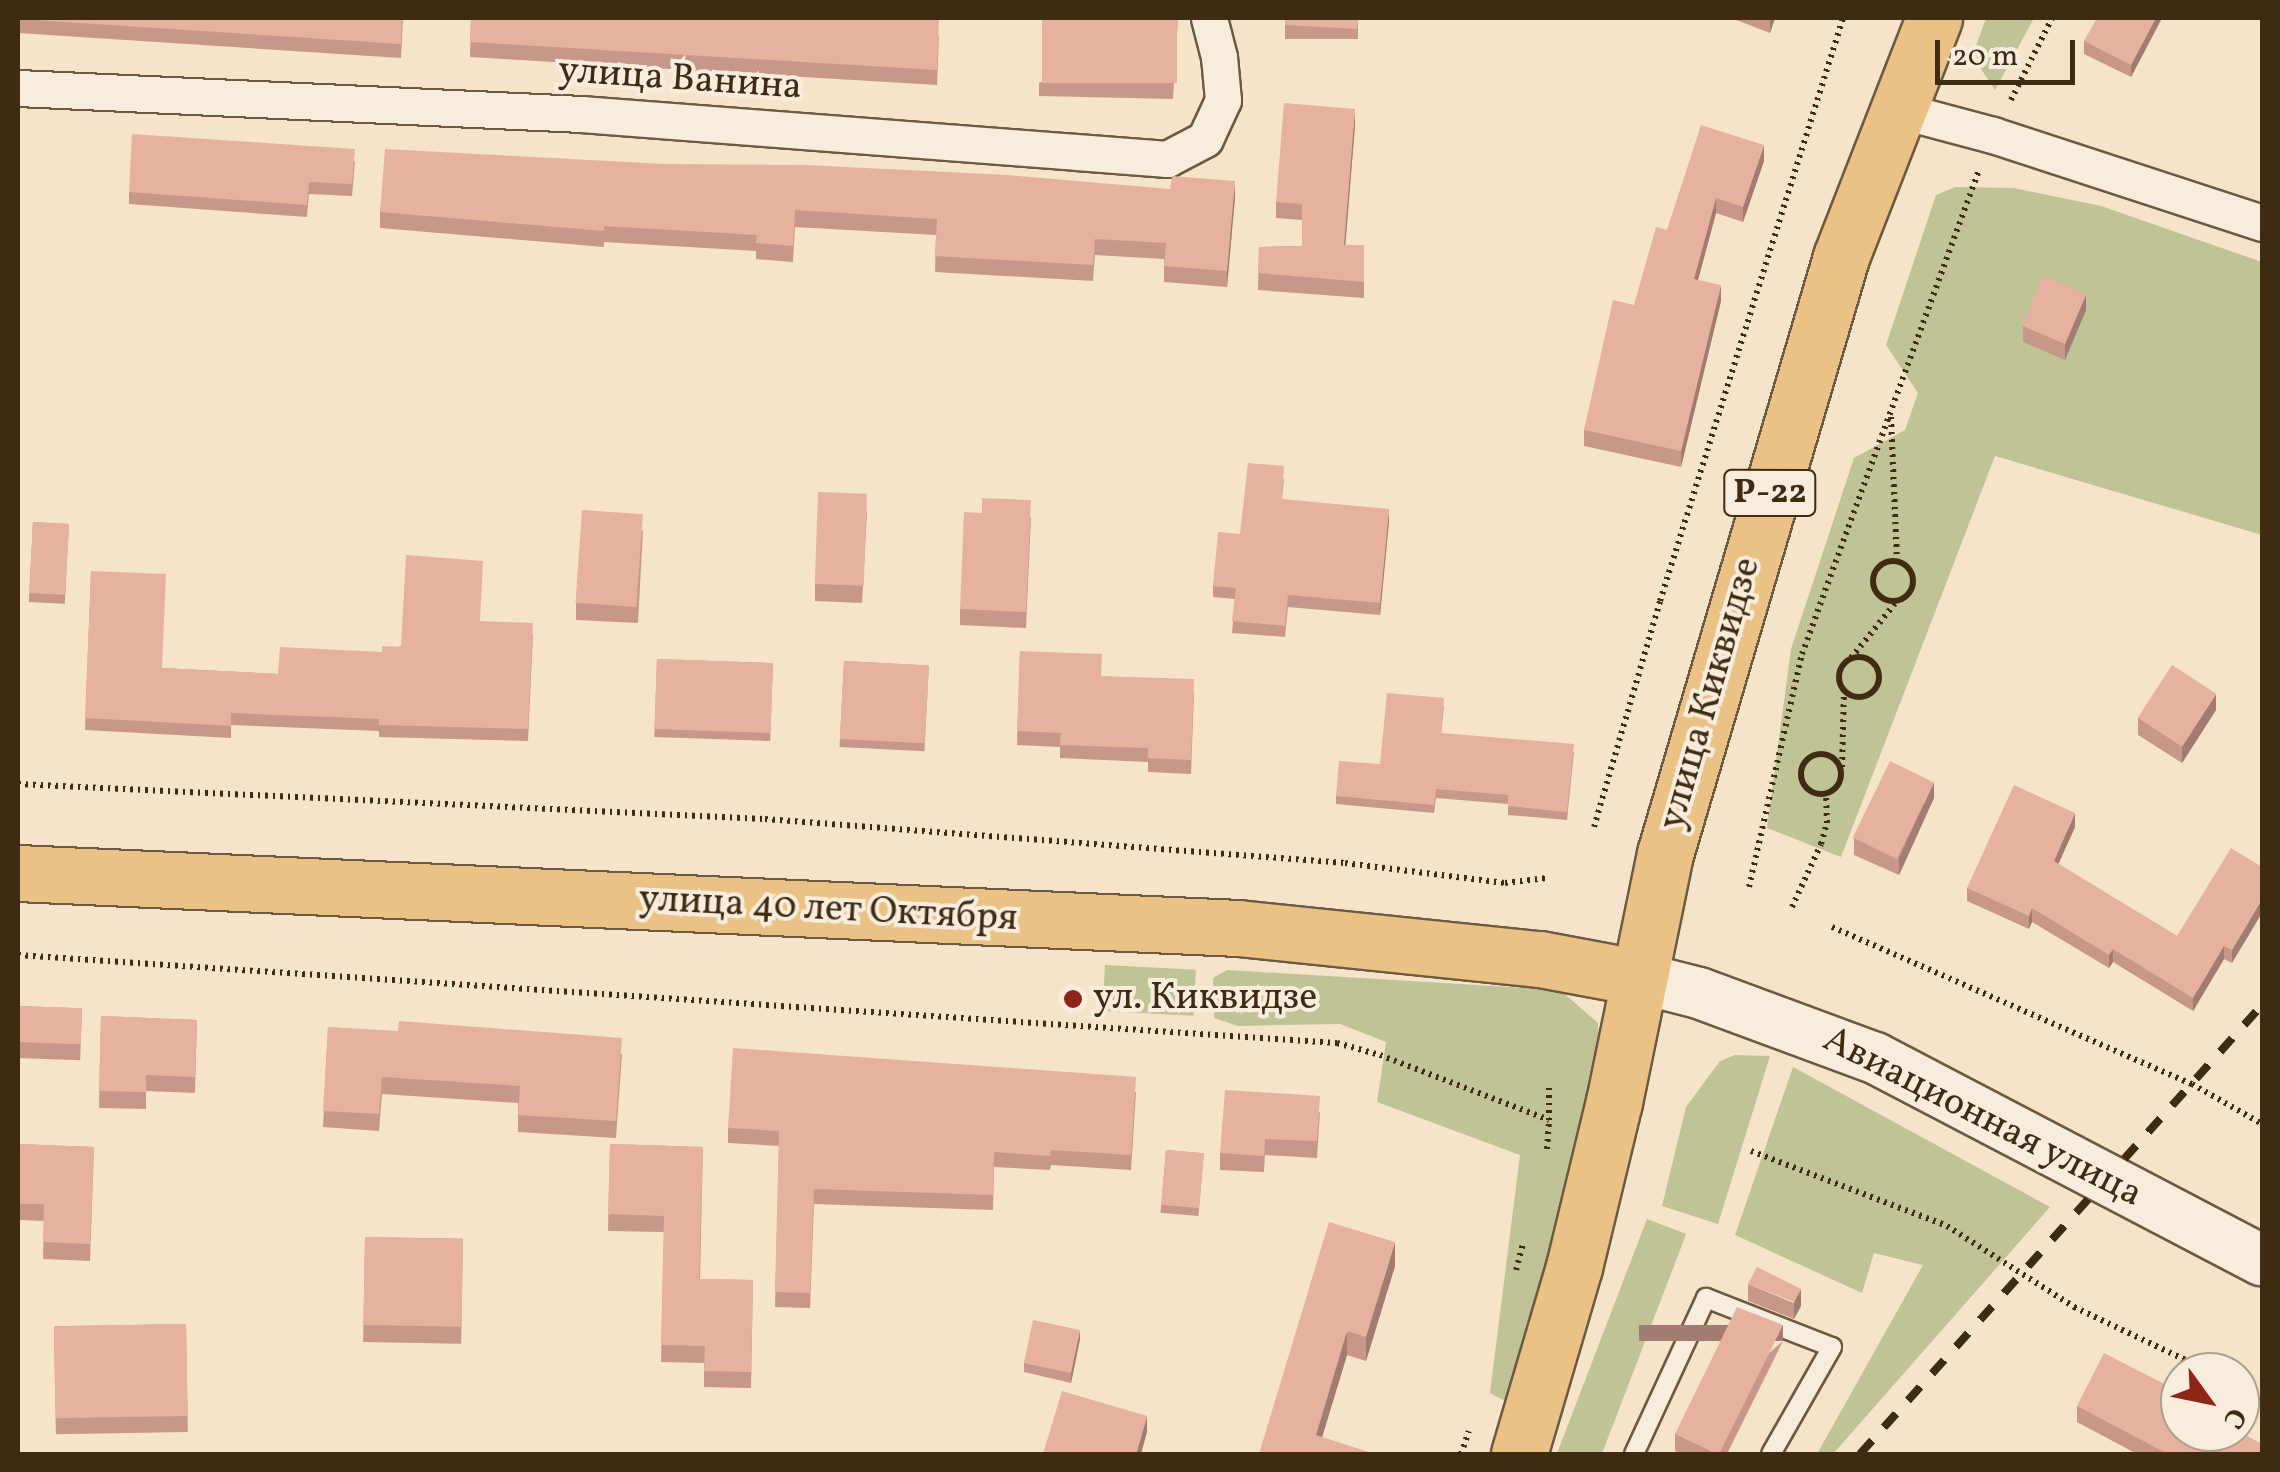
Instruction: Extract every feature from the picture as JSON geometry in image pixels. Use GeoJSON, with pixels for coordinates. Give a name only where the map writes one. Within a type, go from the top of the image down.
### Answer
{"type":"FeatureCollection","features":[{"type":"Feature","properties":{"kind":"main road","name":"улица Киквидзе"},"geometry":{"type":"LineString","coordinates":[[1519,1454],[1579,1249],[1665,854],[1780,454],[1841,257],[1895,109],[1934,18]]}},
{"type":"Feature","properties":{"kind":"main road","name":"улица 40 лет Октября"},"geometry":{"type":"LineString","coordinates":[[18,874],[1238,928],[1540,959],[1636,978]]}},
{"type":"Feature","properties":{"kind":"main road","name":"Авиационная улица"},"geometry":{"type":"LineString","coordinates":[[1636,978],[1699,994],[1875,1058],[2262,1260]]}},
{"type":"Feature","properties":{"kind":"street","name":"улица Ванина"},"geometry":{"type":"LineString","coordinates":[[18,88],[581,114],[1167,160],[1205,139],[1222,100],[1220,57],[1210,18]]}},
{"type":"Feature","properties":{"kind":"street"},"geometry":{"type":"LineString","coordinates":[[1895,109],[1992,135],[2262,223]]}},
{"type":"Feature","properties":{"kind":"lane"},"geometry":{"type":"LineString","coordinates":[[1634,1454],[1706,1298],[1832,1346],[1771,1454]]}},
{"type":"Feature","properties":{"kind":"path"},"geometry":{"type":"LineString","coordinates":[[1594,827],[1843,18]]}},
{"type":"Feature","properties":{"kind":"path"},"geometry":{"type":"LineString","coordinates":[[1749,886],[1802,654],[1992,135],[2052,18]]}},
{"type":"Feature","properties":{"kind":"path"},"geometry":{"type":"LineString","coordinates":[[1891,410],[1897,561]]}},
{"type":"Feature","properties":{"kind":"path"},"geometry":{"type":"LineString","coordinates":[[1842,773],[1834,758],[1825,754],[1812,756],[1804,764],[1801,776],[1806,787],[1826,794],[1834,790],[1842,773],[1841,668],[1898,600],[1906,596],[1914,580],[1911,571],[1897,561],[1885,562],[1876,571],[1873,583],[1878,594],[1898,600]]}},
{"type":"Feature","properties":{"kind":"path"},"geometry":{"type":"LineString","coordinates":[[1844,691],[1863,697],[1872,693],[1880,676],[1871,661],[1850,659]]}},
{"type":"Feature","properties":{"kind":"path"},"geometry":{"type":"LineString","coordinates":[[18,784],[765,819],[1345,863],[1505,883],[1547,878]]}},
{"type":"Feature","properties":{"kind":"path"},"geometry":{"type":"LineString","coordinates":[[1792,907],[1824,834],[1826,794]]}},
{"type":"Feature","properties":{"kind":"path"},"geometry":{"type":"LineString","coordinates":[[1832,927],[2192,1084],[2262,1124]]}},
{"type":"Feature","properties":{"kind":"path"},"geometry":{"type":"LineString","coordinates":[[18,955],[1337,1044],[1380,1055],[1549,1120]]}},
{"type":"Feature","properties":{"kind":"path"},"geometry":{"type":"LineString","coordinates":[[1546,1161],[1550,1083]]}},
{"type":"Feature","properties":{"kind":"path"},"geometry":{"type":"LineString","coordinates":[[1751,1152],[1947,1226],[2074,1307],[2169,1352]]}},
{"type":"Feature","properties":{"kind":"path"},"geometry":{"type":"LineString","coordinates":[[1515,1273],[1525,1236]]}},
{"type":"Feature","properties":{"kind":"path"},"geometry":{"type":"LineString","coordinates":[[1460,1454],[1472,1420]]}},
{"type":"Feature","properties":{"kind":"green space"},"geometry":{"type":"Polygon","coordinates":[[[1986,18],[2034,18],[1995,90],[1979,66],[1975,49],[1986,18]]]}},
{"type":"Feature","properties":{"kind":"green space"},"geometry":{"type":"Polygon","coordinates":[[[1955,187],[2014,188],[2101,206],[2262,262],[2262,535],[1995,456],[1841,857],[1767,828],[1791,649],[1854,458],[1905,430],[1918,393],[1886,345],[1936,195],[1955,187]]]}},
{"type":"Feature","properties":{"kind":"green space"},"geometry":{"type":"Polygon","coordinates":[[[1105,965],[1196,970],[1193,1016],[1103,1011],[1105,965]]]}},
{"type":"Feature","properties":{"kind":"green space"},"geometry":{"type":"Polygon","coordinates":[[[1227,970],[1560,990],[1598,1023],[1600,1077],[1505,1401],[1490,1393],[1520,1155],[1377,1102],[1386,1042],[1340,1024],[1238,1026],[1214,1018],[1213,978],[1227,970]]]}},
{"type":"Feature","properties":{"kind":"green space"},"geometry":{"type":"Polygon","coordinates":[[[1735,1055],[1770,1056],[1718,1224],[1662,1206],[1686,1107],[1720,1061],[1735,1055]]]}},
{"type":"Feature","properties":{"kind":"green space"},"geometry":{"type":"Polygon","coordinates":[[[1793,1067],[2050,1207],[1833,1454],[1817,1454],[1923,1265],[1874,1253],[1862,1293],[1735,1235],[1793,1067]]]}},
{"type":"Feature","properties":{"kind":"green space"},"geometry":{"type":"Polygon","coordinates":[[[1647,1219],[1686,1234],[1602,1454],[1557,1453],[1647,1219]]]}},
{"type":"Feature","properties":{"kind":"building"},"geometry":{"type":"Polygon","coordinates":[[[18,18],[402,18],[401,44],[18,18]]]}},
{"type":"Feature","properties":{"kind":"building"},"geometry":{"type":"Polygon","coordinates":[[[471,18],[939,20],[937,70],[470,42],[471,18]]]}},
{"type":"Feature","properties":{"kind":"building"},"geometry":{"type":"Polygon","coordinates":[[[1042,18],[1177,18],[1177,83],[1042,83],[1042,18]]]}},
{"type":"Feature","properties":{"kind":"building"},"geometry":{"type":"Polygon","coordinates":[[[1285,18],[1358,18],[1357,29],[1285,25],[1285,18]]]}},
{"type":"Feature","properties":{"kind":"building"},"geometry":{"type":"Polygon","coordinates":[[[2097,18],[2156,18],[2131,65],[2084,41],[2097,18]]]}},
{"type":"Feature","properties":{"kind":"building"},"geometry":{"type":"Polygon","coordinates":[[[1284,103],[1355,109],[1344,245],[1364,245],[1364,282],[1258,273],[1259,247],[1302,246],[1302,204],[1276,202],[1284,103]]]}},
{"type":"Feature","properties":{"kind":"building"},"geometry":{"type":"Polygon","coordinates":[[[1701,125],[1764,145],[1743,207],[1716,198],[1694,279],[1721,285],[1681,451],[1584,430],[1613,300],[1634,305],[1656,227],[1667,230],[1701,125]]]}},
{"type":"Feature","properties":{"kind":"building"},"geometry":{"type":"Polygon","coordinates":[[[132,134],[355,149],[352,184],[309,182],[307,205],[129,192],[132,134]]]}},
{"type":"Feature","properties":{"kind":"building"},"geometry":{"type":"Polygon","coordinates":[[[385,149],[664,164],[807,165],[1007,175],[1170,189],[1172,176],[1235,181],[1227,271],[1164,266],[1166,243],[1095,239],[1093,265],[935,256],[937,219],[795,210],[793,246],[756,243],[757,235],[604,226],[604,231],[380,212],[385,149]]]}},
{"type":"Feature","properties":{"kind":"building"},"geometry":{"type":"Polygon","coordinates":[[[2043,276],[2086,294],[2065,344],[2022,326],[2043,276]]]}},
{"type":"Feature","properties":{"kind":"building"},"geometry":{"type":"Polygon","coordinates":[[[1248,463],[1284,466],[1282,499],[1389,509],[1380,603],[1288,595],[1285,626],[1232,621],[1236,588],[1213,586],[1218,532],[1240,534],[1248,463]]]}},
{"type":"Feature","properties":{"kind":"building"},"geometry":{"type":"Polygon","coordinates":[[[818,492],[867,494],[864,586],[815,584],[818,492]]]}},
{"type":"Feature","properties":{"kind":"building"},"geometry":{"type":"Polygon","coordinates":[[[982,498],[1031,500],[1026,612],[960,609],[964,512],[982,513],[982,498]]]}},
{"type":"Feature","properties":{"kind":"building"},"geometry":{"type":"Polygon","coordinates":[[[582,510],[643,514],[636,607],[576,603],[582,510]]]}},
{"type":"Feature","properties":{"kind":"building"},"geometry":{"type":"Polygon","coordinates":[[[33,522],[69,524],[65,595],[29,593],[33,522]]]}},
{"type":"Feature","properties":{"kind":"building"},"geometry":{"type":"Polygon","coordinates":[[[406,555],[483,561],[480,621],[533,623],[528,729],[379,725],[379,719],[231,713],[231,726],[85,718],[91,571],[166,574],[162,668],[278,674],[280,647],[382,652],[382,646],[401,647],[406,555]]]}},
{"type":"Feature","properties":{"kind":"building"},"geometry":{"type":"Polygon","coordinates":[[[1020,651],[1102,654],[1101,676],[1194,679],[1191,760],[1148,758],[1148,748],[1060,745],[1061,733],[1017,731],[1020,651]]]}},
{"type":"Feature","properties":{"kind":"building"},"geometry":{"type":"Polygon","coordinates":[[[657,659],[773,663],[770,733],[655,729],[657,659]]]}},
{"type":"Feature","properties":{"kind":"building"},"geometry":{"type":"Polygon","coordinates":[[[844,661],[929,665],[925,743],[840,739],[844,661]]]}},
{"type":"Feature","properties":{"kind":"building"},"geometry":{"type":"Polygon","coordinates":[[[2172,665],[2216,694],[2182,747],[2138,718],[2172,665]]]}},
{"type":"Feature","properties":{"kind":"building"},"geometry":{"type":"Polygon","coordinates":[[[1387,693],[1444,698],[1441,733],[1574,744],[1567,812],[1508,806],[1508,795],[1436,789],[1434,805],[1336,796],[1339,761],[1380,764],[1387,693]]]}},
{"type":"Feature","properties":{"kind":"building"},"geometry":{"type":"Polygon","coordinates":[[[1890,761],[1934,782],[1897,859],[1853,837],[1890,761]]]}},
{"type":"Feature","properties":{"kind":"building"},"geometry":{"type":"Polygon","coordinates":[[[2014,785],[2075,813],[2054,861],[2177,936],[2231,848],[2262,867],[2262,899],[2232,950],[2224,946],[2193,998],[2113,949],[2109,955],[2032,908],[2029,916],[1967,888],[2014,785]]]}},
{"type":"Feature","properties":{"kind":"building"},"geometry":{"type":"Polygon","coordinates":[[[18,1006],[82,1008],[81,1044],[18,1042],[18,1006]]]}},
{"type":"Feature","properties":{"kind":"building"},"geometry":{"type":"Polygon","coordinates":[[[101,1016],[197,1020],[195,1077],[146,1075],[146,1092],[99,1091],[101,1016]]]}},
{"type":"Feature","properties":{"kind":"building"},"geometry":{"type":"Polygon","coordinates":[[[399,1021],[622,1038],[616,1121],[518,1115],[520,1086],[382,1077],[379,1114],[323,1111],[328,1027],[398,1031],[399,1021]]]}},
{"type":"Feature","properties":{"kind":"building"},"geometry":{"type":"Polygon","coordinates":[[[733,1048],[1136,1077],[1131,1155],[1051,1150],[1050,1156],[994,1152],[993,1195],[814,1189],[810,1293],[775,1292],[779,1131],[728,1128],[733,1048]]]}},
{"type":"Feature","properties":{"kind":"building"},"geometry":{"type":"Polygon","coordinates":[[[1225,1090],[1320,1096],[1317,1141],[1265,1139],[1264,1156],[1220,1153],[1225,1090]]]}},
{"type":"Feature","properties":{"kind":"building"},"geometry":{"type":"Polygon","coordinates":[[[18,1144],[94,1147],[90,1244],[43,1242],[44,1204],[18,1204],[18,1144]]]}},
{"type":"Feature","properties":{"kind":"building"},"geometry":{"type":"Polygon","coordinates":[[[610,1144],[703,1147],[699,1279],[753,1280],[751,1372],[704,1371],[705,1346],[661,1345],[664,1216],[608,1214],[610,1144]]]}},
{"type":"Feature","properties":{"kind":"building"},"geometry":{"type":"Polygon","coordinates":[[[1166,1150],[1204,1153],[1199,1208],[1161,1205],[1166,1150]]]}},
{"type":"Feature","properties":{"kind":"building"},"geometry":{"type":"Polygon","coordinates":[[[1329,1222],[1395,1242],[1366,1337],[1347,1331],[1316,1435],[1375,1454],[1259,1454],[1329,1222]]]}},
{"type":"Feature","properties":{"kind":"building"},"geometry":{"type":"Polygon","coordinates":[[[365,1237],[463,1239],[461,1327],[363,1325],[365,1237]]]}},
{"type":"Feature","properties":{"kind":"building"},"geometry":{"type":"Polygon","coordinates":[[[1757,1267],[1801,1289],[1794,1302],[1748,1284],[1757,1267]]]}},
{"type":"Feature","properties":{"kind":"building"},"geometry":{"type":"Polygon","coordinates":[[[1737,1307],[1783,1325],[1717,1454],[1675,1434],[1737,1307]]]}},
{"type":"Feature","properties":{"kind":"building"},"geometry":{"type":"Polygon","coordinates":[[[1033,1320],[1080,1330],[1071,1373],[1024,1363],[1033,1320]]]}},
{"type":"Feature","properties":{"kind":"building"},"geometry":{"type":"Polygon","coordinates":[[[186,1324],[188,1416],[56,1418],[54,1326],[186,1324]]]}},
{"type":"Feature","properties":{"kind":"building"},"geometry":{"type":"Polygon","coordinates":[[[2104,1353],[2160,1382],[2160,1450],[2077,1406],[2104,1353]]]}},
{"type":"Feature","properties":{"kind":"building"},"geometry":{"type":"Polygon","coordinates":[[[1062,1391],[1147,1416],[1136,1454],[1043,1454],[1062,1391]]]}},
{"type":"Feature","properties":{"kind":"building"},"geometry":{"type":"Polygon","coordinates":[[[2262,1444],[2262,1454],[2164,1452],[2260,1452],[2262,1444]]]}},
{"type":"Feature","properties":{"kind":"railway"},"geometry":{"type":"LineString","coordinates":[[1860,1454],[2262,1005]]}},
{"type":"Feature","properties":{"kind":"place","name":"ул. Киквидзе"},"geometry":{"type":"Point","coordinates":[1073,999]}}]}
